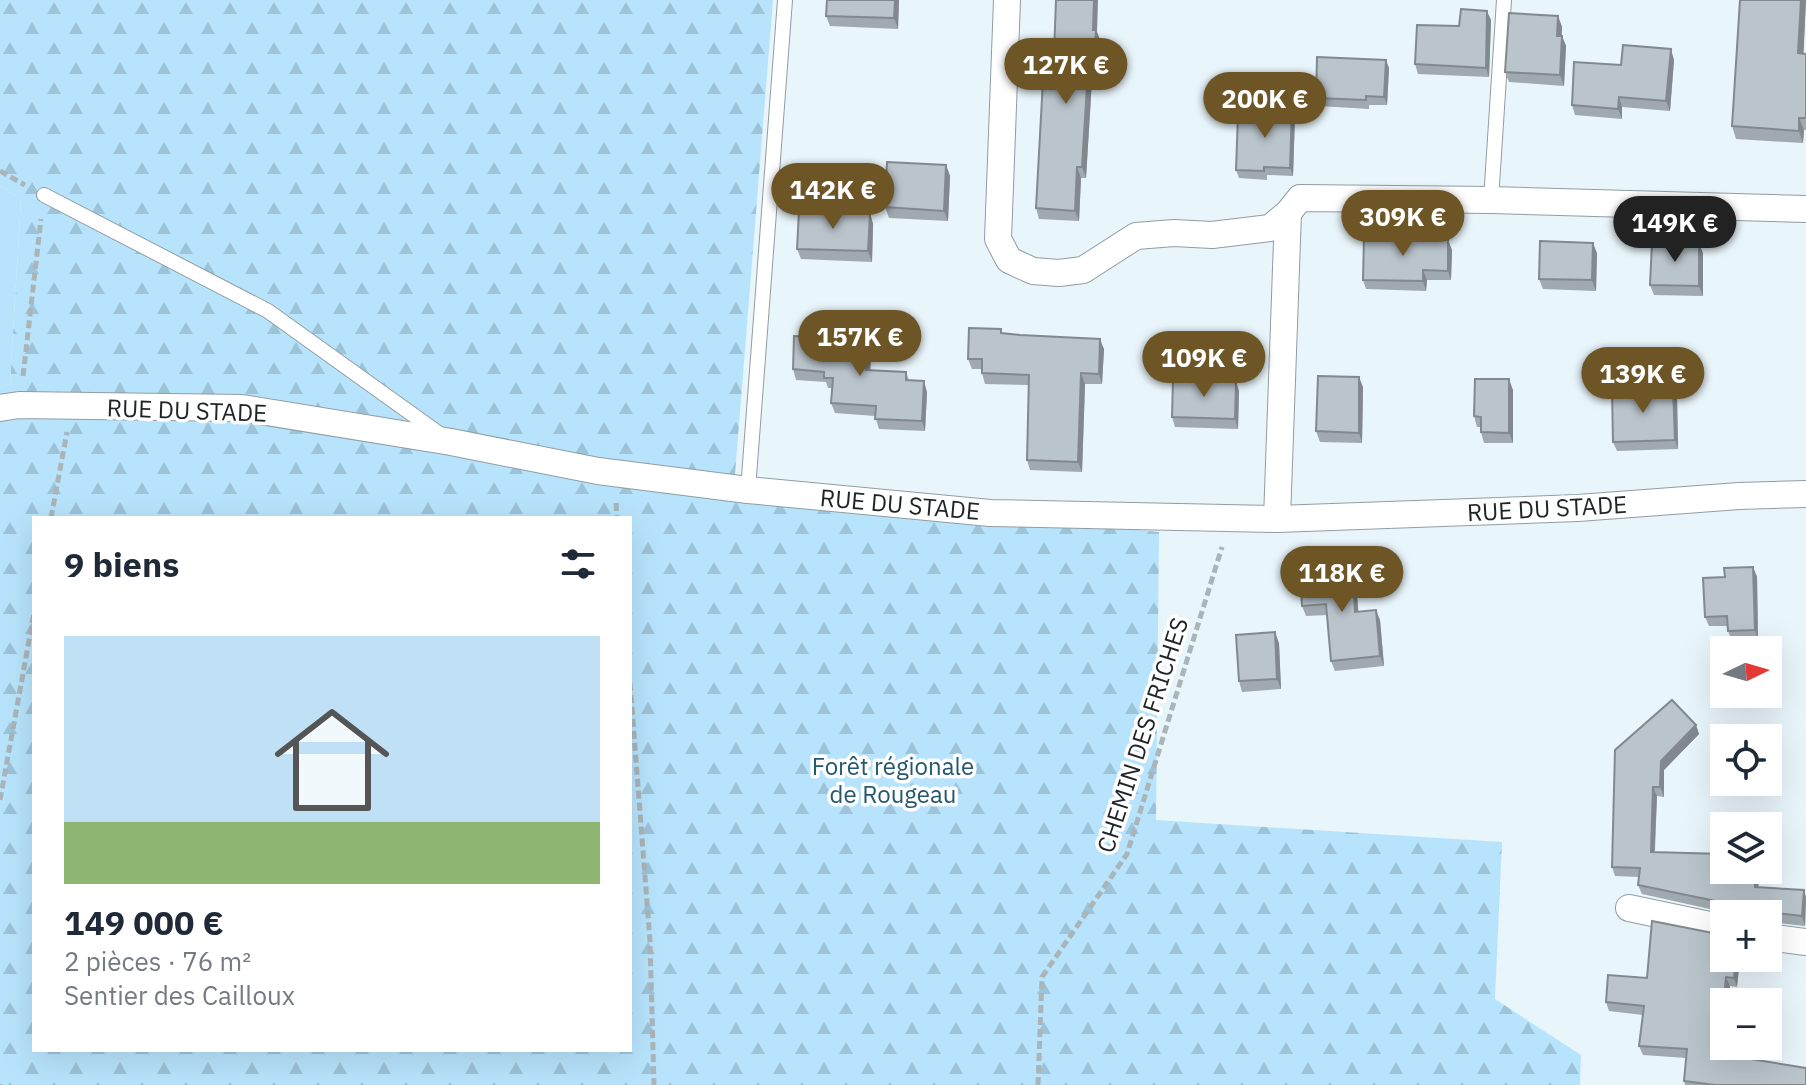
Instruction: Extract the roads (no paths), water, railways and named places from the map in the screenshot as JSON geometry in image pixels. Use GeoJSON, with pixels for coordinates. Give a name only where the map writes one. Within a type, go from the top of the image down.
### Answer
{"type":"FeatureCollection","features":[{"type":"Feature","properties":{"kind":"street"},"geometry":{"type":"LineString","coordinates":[[1007,0],[998,239],[1009,260],[1033,271],[1059,273],[1083,270],[1136,236],[1174,233],[1212,235],[1270,228],[1300,198],[1806,209]]}},
{"type":"Feature","properties":{"kind":"street"},"geometry":{"type":"LineString","coordinates":[[1277,519],[1288,213]]}},
{"type":"Feature","properties":{"kind":"street","name":"RUE DU STADE"},"geometry":{"type":"LineString","coordinates":[[10,406],[242,408],[451,442],[598,471],[748,490],[990,513],[1277,519],[1578,508],[1806,494]]}},
{"type":"Feature","properties":{"kind":"street"},"geometry":{"type":"LineString","coordinates":[[1629,908],[1710,925]]}},
{"type":"Feature","properties":{"kind":"street"},"geometry":{"type":"LineString","coordinates":[[1782,939],[1806,942]]}},
{"type":"Feature","properties":{"kind":"lane"},"geometry":{"type":"LineString","coordinates":[[748,490],[785,0]]}},
{"type":"Feature","properties":{"kind":"lane"},"geometry":{"type":"LineString","coordinates":[[1491,200],[1504,0]]}},
{"type":"Feature","properties":{"kind":"lane"},"geometry":{"type":"LineString","coordinates":[[44,195],[268,311],[451,442]]}},
{"type":"Feature","properties":{"kind":"park label","name":"Forêt régionale de Rougeau"},"geometry":{"type":"Point","coordinates":[893,780]}}]}
